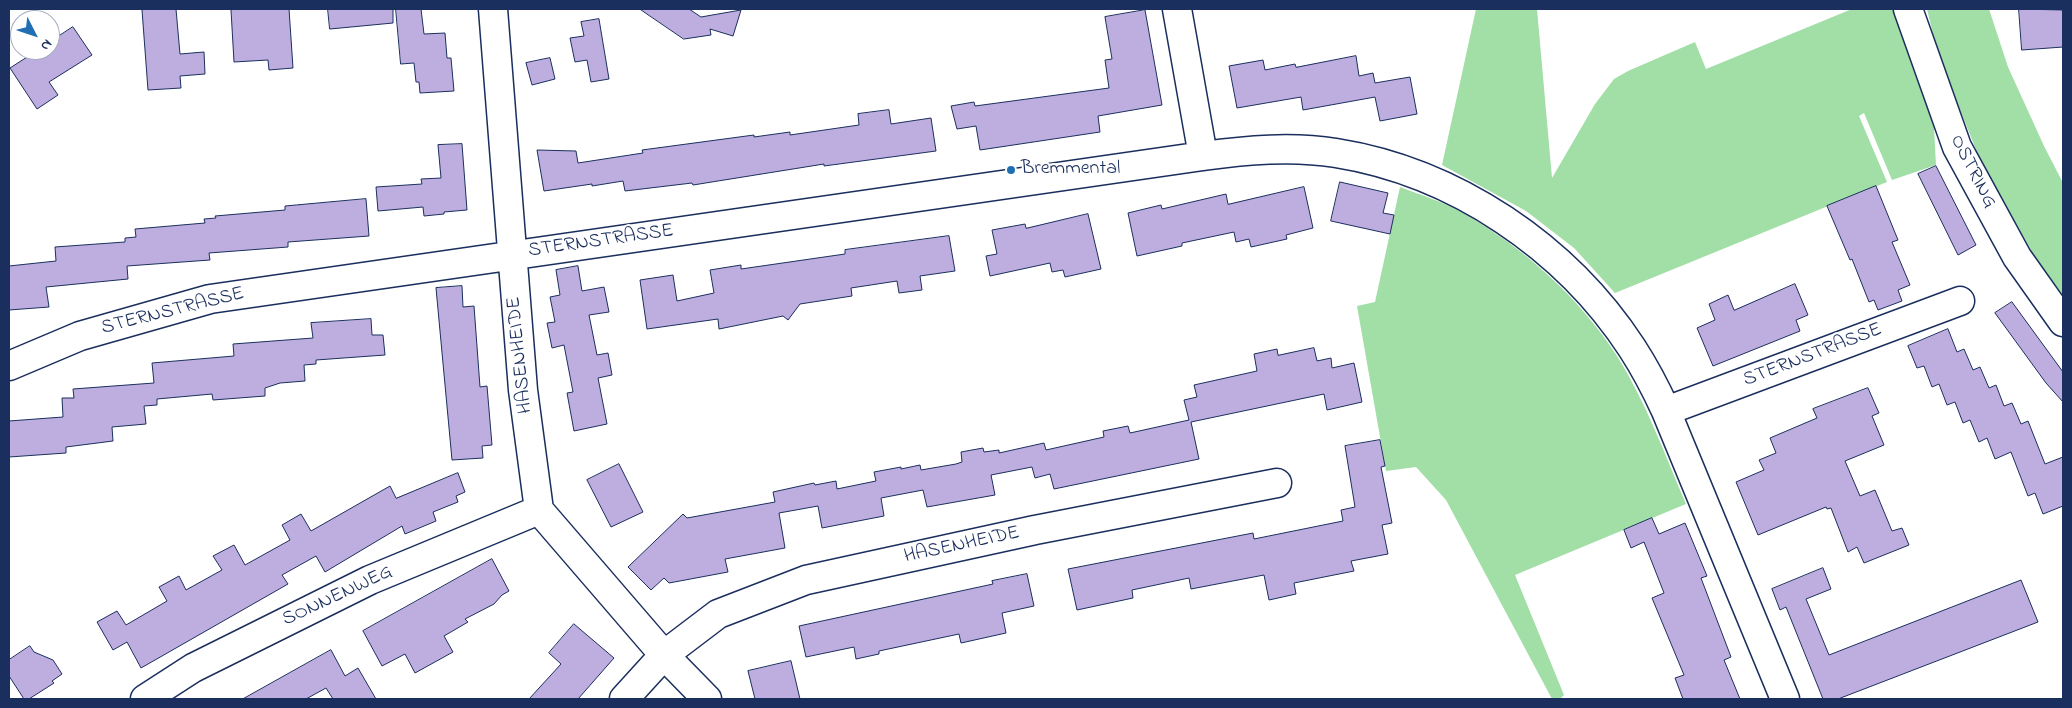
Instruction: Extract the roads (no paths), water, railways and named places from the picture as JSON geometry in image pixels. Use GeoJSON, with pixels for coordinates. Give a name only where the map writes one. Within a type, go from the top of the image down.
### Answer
{"type":"FeatureCollection","features":[{"type":"Feature","properties":{"kind":"street","name":"HASENHEIDE"},"geometry":{"type":"LineString","coordinates":[[493,9],[523,390],[540,510]]}},
{"type":"Feature","properties":{"kind":"street"},"geometry":{"type":"LineString","coordinates":[[1177,9],[1203,156]]}},
{"type":"Feature","properties":{"kind":"street","name":"OSTRING"},"geometry":{"type":"LineString","coordinates":[[1908,9],[1957,146],[2017,257],[2063,322]]}},
{"type":"Feature","properties":{"kind":"street","name":"STERNSTRASSE"},"geometry":{"type":"LineString","coordinates":[[9,366],[80,336],[210,299],[1203,156],[1267,150],[1336,153],[1413,173],[1449,189],[1526,235],[1554,258],[1584,288],[1631,346],[1650,376],[1785,699]]}},
{"type":"Feature","properties":{"kind":"street","name":"STERNSTRASSE"},"geometry":{"type":"LineString","coordinates":[[1666,411],[1960,301]]}},
{"type":"Feature","properties":{"kind":"street","name":"HASENHEIDE"},"geometry":{"type":"LineString","coordinates":[[624,699],[664,655],[718,614],[806,580],[1035,530],[1277,483]]}},
{"type":"Feature","properties":{"kind":"street"},"geometry":{"type":"LineString","coordinates":[[540,510],[664,655],[707,699]]}},
{"type":"Feature","properties":{"kind":"street","name":"SONNENWEG"},"geometry":{"type":"LineString","coordinates":[[145,699],[193,668],[370,580],[540,510]]}},
{"type":"Feature","properties":{"kind":"place","name":"Bremmental"},"geometry":{"type":"Point","coordinates":[1011,170]}}]}
